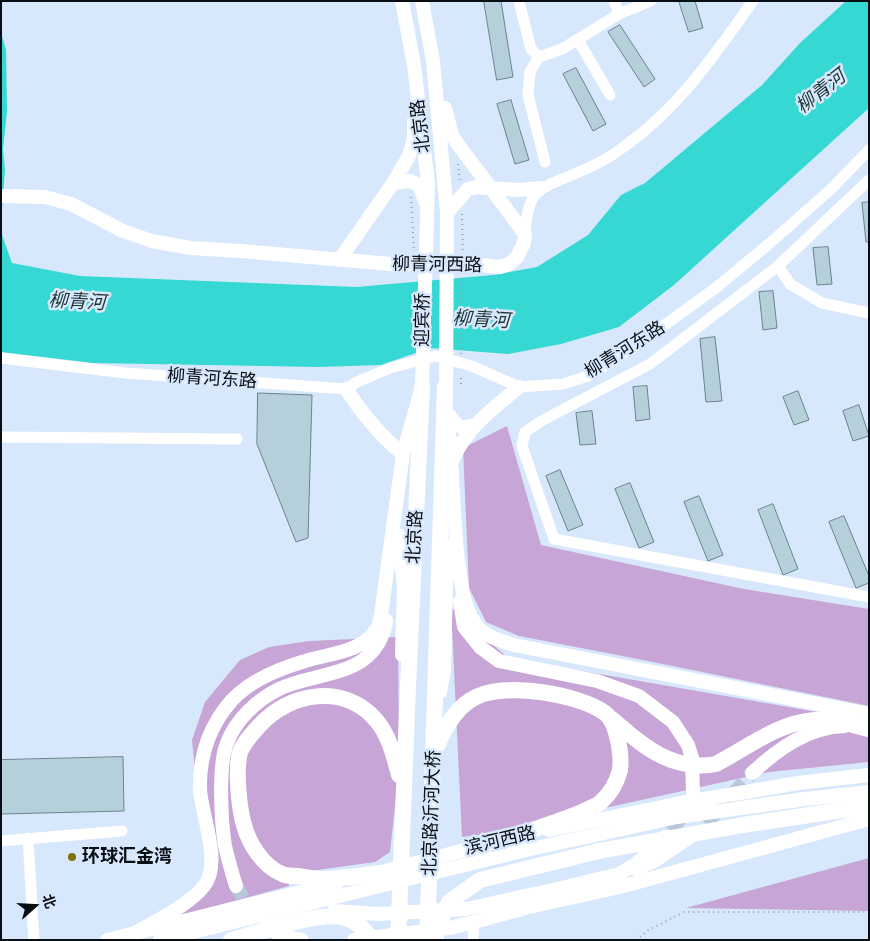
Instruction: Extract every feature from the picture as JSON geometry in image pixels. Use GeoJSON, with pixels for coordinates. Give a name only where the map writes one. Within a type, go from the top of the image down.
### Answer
{"type":"FeatureCollection","features":[{"type":"Feature","properties":{"kind":"highway","name":"北京路"},"geometry":{"type":"LineString","coordinates":[[436,686],[453,386]]}},
{"type":"Feature","properties":{"kind":"highway","name":"北京路"},"geometry":{"type":"LineString","coordinates":[[408,687],[422,387]]}},
{"type":"Feature","properties":{"kind":"highway","name":"北京路沂河大桥"},"geometry":{"type":"LineString","coordinates":[[427,940],[436,686]]}},
{"type":"Feature","properties":{"kind":"highway","name":"北京路沂河大桥"},"geometry":{"type":"LineString","coordinates":[[398,940],[408,687]]}},
{"type":"Feature","properties":{"kind":"highway"},"geometry":{"type":"LineString","coordinates":[[434,752],[451,719],[464,705],[477,696],[499,690],[528,690],[561,696],[585,704],[606,714],[660,756],[677,763],[705,766],[716,764],[785,725],[816,719],[863,727]]}},
{"type":"Feature","properties":{"kind":"highway"},"geometry":{"type":"LineString","coordinates":[[380,873],[324,879],[283,875],[268,866],[256,851],[246,833],[241,816],[238,755],[250,736],[267,717],[284,706],[308,696],[331,696],[346,699],[363,708],[380,726],[392,750],[404,791]]}},
{"type":"Feature","properties":{"kind":"highway"},"geometry":{"type":"LineString","coordinates":[[505,839],[559,822],[600,804],[612,790],[620,770],[620,751],[616,730],[606,714]]}},
{"type":"Feature","properties":{"kind":"highway"},"geometry":{"type":"LineString","coordinates":[[435,940],[439,923],[450,902],[480,880],[599,851],[743,825],[869,806]]}},
{"type":"Feature","properties":{"kind":"highway"},"geometry":{"type":"LineString","coordinates":[[231,940],[310,918],[326,916],[346,918],[365,930],[372,940]]}},
{"type":"Feature","properties":{"kind":"main road","name":"北京路"},"geometry":{"type":"LineString","coordinates":[[402,1],[414,65],[428,183],[427,207],[419,252]]}},
{"type":"Feature","properties":{"kind":"main road","name":"北京路"},"geometry":{"type":"LineString","coordinates":[[422,1],[433,61],[447,213],[447,250]]}},
{"type":"Feature","properties":{"kind":"main road"},"geometry":{"type":"LineString","coordinates":[[433,61],[452,136],[525,234]]}},
{"type":"Feature","properties":{"kind":"main road"},"geometry":{"type":"LineString","coordinates":[[340,259],[409,156],[414,139],[414,65]]}},
{"type":"Feature","properties":{"kind":"main road"},"geometry":{"type":"LineString","coordinates":[[393,182],[410,181],[419,185],[427,207]]}},
{"type":"Feature","properties":{"kind":"main road"},"geometry":{"type":"LineString","coordinates":[[447,213],[468,189],[476,187],[518,190],[541,188]]}},
{"type":"Feature","properties":{"kind":"main road","name":"柳青河西路"},"geometry":{"type":"LineString","coordinates":[[8,196],[45,197],[72,204],[123,230],[152,241],[190,248],[390,264],[471,264],[500,267],[517,257],[524,243],[525,234]]}},
{"type":"Feature","properties":{"kind":"main road","name":"迎宾桥"},"geometry":{"type":"LineString","coordinates":[[447,250],[453,386],[448,414],[454,526]]}},
{"type":"Feature","properties":{"kind":"main road","name":"迎宾桥"},"geometry":{"type":"LineString","coordinates":[[396,514],[403,454],[422,387],[419,252]]}},
{"type":"Feature","properties":{"kind":"main road"},"geometry":{"type":"LineString","coordinates":[[452,461],[458,446],[478,424],[502,400],[520,387]]}},
{"type":"Feature","properties":{"kind":"main road"},"geometry":{"type":"LineString","coordinates":[[346,389],[360,410],[403,454]]}},
{"type":"Feature","properties":{"kind":"main road"},"geometry":{"type":"LineString","coordinates":[[448,414],[457,426],[464,428],[478,424]]}},
{"type":"Feature","properties":{"kind":"main road"},"geometry":{"type":"LineString","coordinates":[[388,440],[402,439],[410,427]]}},
{"type":"Feature","properties":{"kind":"main road"},"geometry":{"type":"LineString","coordinates":[[136,933],[188,902],[205,885],[212,865],[211,849],[200,791],[202,760],[208,734],[232,700],[252,683],[281,669],[348,651],[361,644],[376,630],[381,615],[396,514]]}},
{"type":"Feature","properties":{"kind":"main road"},"geometry":{"type":"LineString","coordinates":[[396,514],[404,586],[401,669],[406,724]]}},
{"type":"Feature","properties":{"kind":"main road"},"geometry":{"type":"LineString","coordinates":[[454,526],[461,583],[468,610],[475,625],[489,636],[514,645],[869,714]]}},
{"type":"Feature","properties":{"kind":"main road"},"geometry":{"type":"LineString","coordinates":[[435,722],[444,670],[446,584],[454,526]]}},
{"type":"Feature","properties":{"kind":"main road"},"geometry":{"type":"LineString","coordinates":[[236,886],[225,846],[223,818],[222,776],[227,743],[242,718],[259,701],[281,688],[342,671],[361,663],[377,648],[386,627],[388,564]]}},
{"type":"Feature","properties":{"kind":"main road"},"geometry":{"type":"LineString","coordinates":[[281,911],[379,914],[466,909],[566,888],[642,868],[656,860],[700,808],[688,744],[673,722],[639,696],[597,681],[499,661],[480,647],[464,627],[460,604],[461,583]]}},
{"type":"Feature","properties":{"kind":"main road"},"geometry":{"type":"LineString","coordinates":[[752,773],[778,750],[796,739],[834,726],[863,727]]}},
{"type":"Feature","properties":{"kind":"main road","name":"滨河西路"},"geometry":{"type":"LineString","coordinates":[[107,940],[236,914],[262,914],[281,911],[522,850],[677,817],[700,808],[850,776],[869,774]]}},
{"type":"Feature","properties":{"kind":"main road","name":"滨河西路"},"geometry":{"type":"LineString","coordinates":[[262,914],[380,873],[505,839],[681,803],[700,808],[869,792]]}},
{"type":"Feature","properties":{"kind":"main road"},"geometry":{"type":"LineString","coordinates":[[354,940],[449,928],[530,907],[620,887],[869,819]]}},
{"type":"Feature","properties":{"kind":"main road"},"geometry":{"type":"LineString","coordinates":[[618,874],[636,864],[672,831]]}},
{"type":"Feature","properties":{"kind":"main road","name":"滨河西路"},"geometry":{"type":"LineString","coordinates":[[160,940],[202,930],[236,914]]}},
{"type":"Feature","properties":{"kind":"main road"},"geometry":{"type":"LineString","coordinates":[[262,914],[283,937],[302,940]]}},
{"type":"Feature","properties":{"kind":"street"},"geometry":{"type":"LineString","coordinates":[[519,1],[531,49],[539,56]]}},
{"type":"Feature","properties":{"kind":"street"},"geometry":{"type":"LineString","coordinates":[[614,1],[619,14]]}},
{"type":"Feature","properties":{"kind":"street"},"geometry":{"type":"LineString","coordinates":[[545,162],[528,95],[530,72],[539,56],[562,49],[619,14],[651,1]]}},
{"type":"Feature","properties":{"kind":"street"},"geometry":{"type":"LineString","coordinates":[[541,188],[580,172],[624,147],[661,117],[694,82],[753,1]]}},
{"type":"Feature","properties":{"kind":"street"},"geometry":{"type":"LineString","coordinates":[[578,40],[610,95]]}},
{"type":"Feature","properties":{"kind":"street","name":"柳青河东路"},"geometry":{"type":"LineString","coordinates":[[1,358],[125,373],[346,389],[357,382],[390,368],[436,356],[472,366],[520,387],[563,384],[591,375],[717,287],[770,244],[830,190],[869,150]]}},
{"type":"Feature","properties":{"kind":"street"},"geometry":{"type":"LineString","coordinates":[[869,180],[778,266],[650,364],[543,420],[525,432],[522,446],[554,539],[869,597]]}},
{"type":"Feature","properties":{"kind":"street","name":"柳青河西路"},"geometry":{"type":"LineString","coordinates":[[525,234],[528,208],[532,199],[541,188]]}},
{"type":"Feature","properties":{"kind":"street"},"geometry":{"type":"LineString","coordinates":[[778,266],[790,284],[822,303],[869,313]]}},
{"type":"Feature","properties":{"kind":"street"},"geometry":{"type":"LineString","coordinates":[[1,437],[237,439]]}},
{"type":"Feature","properties":{"kind":"street"},"geometry":{"type":"LineString","coordinates":[[1,841],[122,831]]}},
{"type":"Feature","properties":{"kind":"street"},"geometry":{"type":"LineString","coordinates":[[28,838],[34,940]]}},
{"type":"Feature","properties":{"kind":"street"},"geometry":{"type":"LineString","coordinates":[[473,940],[474,922]]}},
{"type":"Feature","properties":{"kind":"path"},"geometry":{"type":"LineString","coordinates":[[410,181],[419,252]]}},
{"type":"Feature","properties":{"kind":"path"},"geometry":{"type":"LineString","coordinates":[[461,356],[462,272]]}},
{"type":"Feature","properties":{"kind":"path"},"geometry":{"type":"LineString","coordinates":[[453,386],[461,375]]}},
{"type":"Feature","properties":{"kind":"path"},"geometry":{"type":"LineString","coordinates":[[636,940],[647,931],[684,912],[869,912]]}},
{"type":"Feature","properties":{"kind":"shaded area"},"geometry":{"type":"Polygon","coordinates":[[[507,426],[541,545],[744,589],[869,609],[869,706],[519,636],[486,622],[469,588],[463,448],[507,426]]]}},
{"type":"Feature","properties":{"kind":"shaded area"},"geometry":{"type":"Polygon","coordinates":[[[451,607],[508,658],[823,713],[842,730],[869,732],[869,762],[769,772],[491,833],[462,837],[451,607]]]}},
{"type":"Feature","properties":{"kind":"shaded area"},"geometry":{"type":"Polygon","coordinates":[[[398,637],[399,769],[390,852],[375,862],[288,874],[289,886],[172,918],[210,872],[199,812],[192,740],[205,702],[240,660],[269,647],[309,641],[398,637]]]}},
{"type":"Feature","properties":{"kind":"shaded area"},"geometry":{"type":"Polygon","coordinates":[[[869,858],[869,911],[686,908],[869,858]]]}},
{"type":"Feature","properties":{"kind":"water","name":"柳青河"},"geometry":{"type":"Polygon","coordinates":[[[846,1],[869,1],[869,108],[674,285],[619,327],[561,344],[508,354],[430,348],[381,365],[318,367],[93,363],[1,352],[1,232],[12,263],[80,276],[356,287],[493,275],[537,267],[588,235],[621,195],[645,183],[762,85],[800,43],[846,1]]]}},
{"type":"Feature","properties":{"kind":"water"},"geometry":{"type":"Polygon","coordinates":[[[1,32],[6,50],[7,112],[3,149],[5,170],[1,221],[1,32]]]}},
{"type":"Feature","properties":{"kind":"building"},"geometry":{"type":"Polygon","coordinates":[[[484,1],[501,1],[513,77],[497,80],[484,1]]]}},
{"type":"Feature","properties":{"kind":"building"},"geometry":{"type":"Polygon","coordinates":[[[679,1],[695,1],[703,28],[689,32],[679,1]]]}},
{"type":"Feature","properties":{"kind":"building"},"geometry":{"type":"Polygon","coordinates":[[[620,25],[655,79],[644,87],[608,32],[620,25]]]}},
{"type":"Feature","properties":{"kind":"building"},"geometry":{"type":"Polygon","coordinates":[[[576,68],[606,124],[593,131],[563,74],[576,68]]]}},
{"type":"Feature","properties":{"kind":"building"},"geometry":{"type":"Polygon","coordinates":[[[511,100],[529,160],[515,164],[497,104],[511,100]]]}},
{"type":"Feature","properties":{"kind":"building"},"geometry":{"type":"Polygon","coordinates":[[[869,202],[869,242],[866,242],[862,203],[869,202]]]}},
{"type":"Feature","properties":{"kind":"building"},"geometry":{"type":"Polygon","coordinates":[[[828,247],[832,284],[817,285],[813,248],[828,247]]]}},
{"type":"Feature","properties":{"kind":"building"},"geometry":{"type":"Polygon","coordinates":[[[773,291],[777,328],[763,330],[759,292],[773,291]]]}},
{"type":"Feature","properties":{"kind":"building"},"geometry":{"type":"Polygon","coordinates":[[[715,337],[722,401],[706,402],[700,339],[715,337]]]}},
{"type":"Feature","properties":{"kind":"building"},"geometry":{"type":"Polygon","coordinates":[[[647,386],[650,419],[636,421],[633,387],[647,386]]]}},
{"type":"Feature","properties":{"kind":"building"},"geometry":{"type":"Polygon","coordinates":[[[798,391],[809,420],[794,425],[783,397],[798,391]]]}},
{"type":"Feature","properties":{"kind":"building"},"geometry":{"type":"Polygon","coordinates":[[[258,393],[312,395],[308,538],[296,542],[257,444],[258,393]]]}},
{"type":"Feature","properties":{"kind":"building"},"geometry":{"type":"Polygon","coordinates":[[[859,405],[869,436],[853,441],[843,411],[859,405]]]}},
{"type":"Feature","properties":{"kind":"building"},"geometry":{"type":"Polygon","coordinates":[[[592,411],[596,444],[580,445],[576,413],[592,411]]]}},
{"type":"Feature","properties":{"kind":"building"},"geometry":{"type":"Polygon","coordinates":[[[560,470],[583,525],[568,531],[546,476],[560,470]]]}},
{"type":"Feature","properties":{"kind":"building"},"geometry":{"type":"Polygon","coordinates":[[[630,483],[654,542],[639,548],[615,489],[630,483]]]}},
{"type":"Feature","properties":{"kind":"building"},"geometry":{"type":"Polygon","coordinates":[[[699,496],[723,555],[708,561],[684,502],[699,496]]]}},
{"type":"Feature","properties":{"kind":"building"},"geometry":{"type":"Polygon","coordinates":[[[773,504],[798,569],[783,575],[758,510],[773,504]]]}},
{"type":"Feature","properties":{"kind":"building"},"geometry":{"type":"Polygon","coordinates":[[[844,516],[869,576],[869,583],[856,588],[829,522],[844,516]]]}},
{"type":"Feature","properties":{"kind":"building"},"geometry":{"type":"Polygon","coordinates":[[[123,757],[124,811],[1,814],[1,760],[123,757]]]}},
{"type":"Feature","properties":{"kind":"tunnel"},"geometry":{"type":"LineString","coordinates":[[706,824],[752,773]]}},
{"type":"Feature","properties":{"kind":"tunnel"},"geometry":{"type":"LineString","coordinates":[[672,831],[686,809]]}},
{"type":"Feature","properties":{"kind":"tunnel"},"geometry":{"type":"LineString","coordinates":[[236,886],[252,913]]}},
{"type":"Feature","properties":{"kind":"place","name":"环球汇金湾"},"geometry":{"type":"Point","coordinates":[72,857]}}]}
